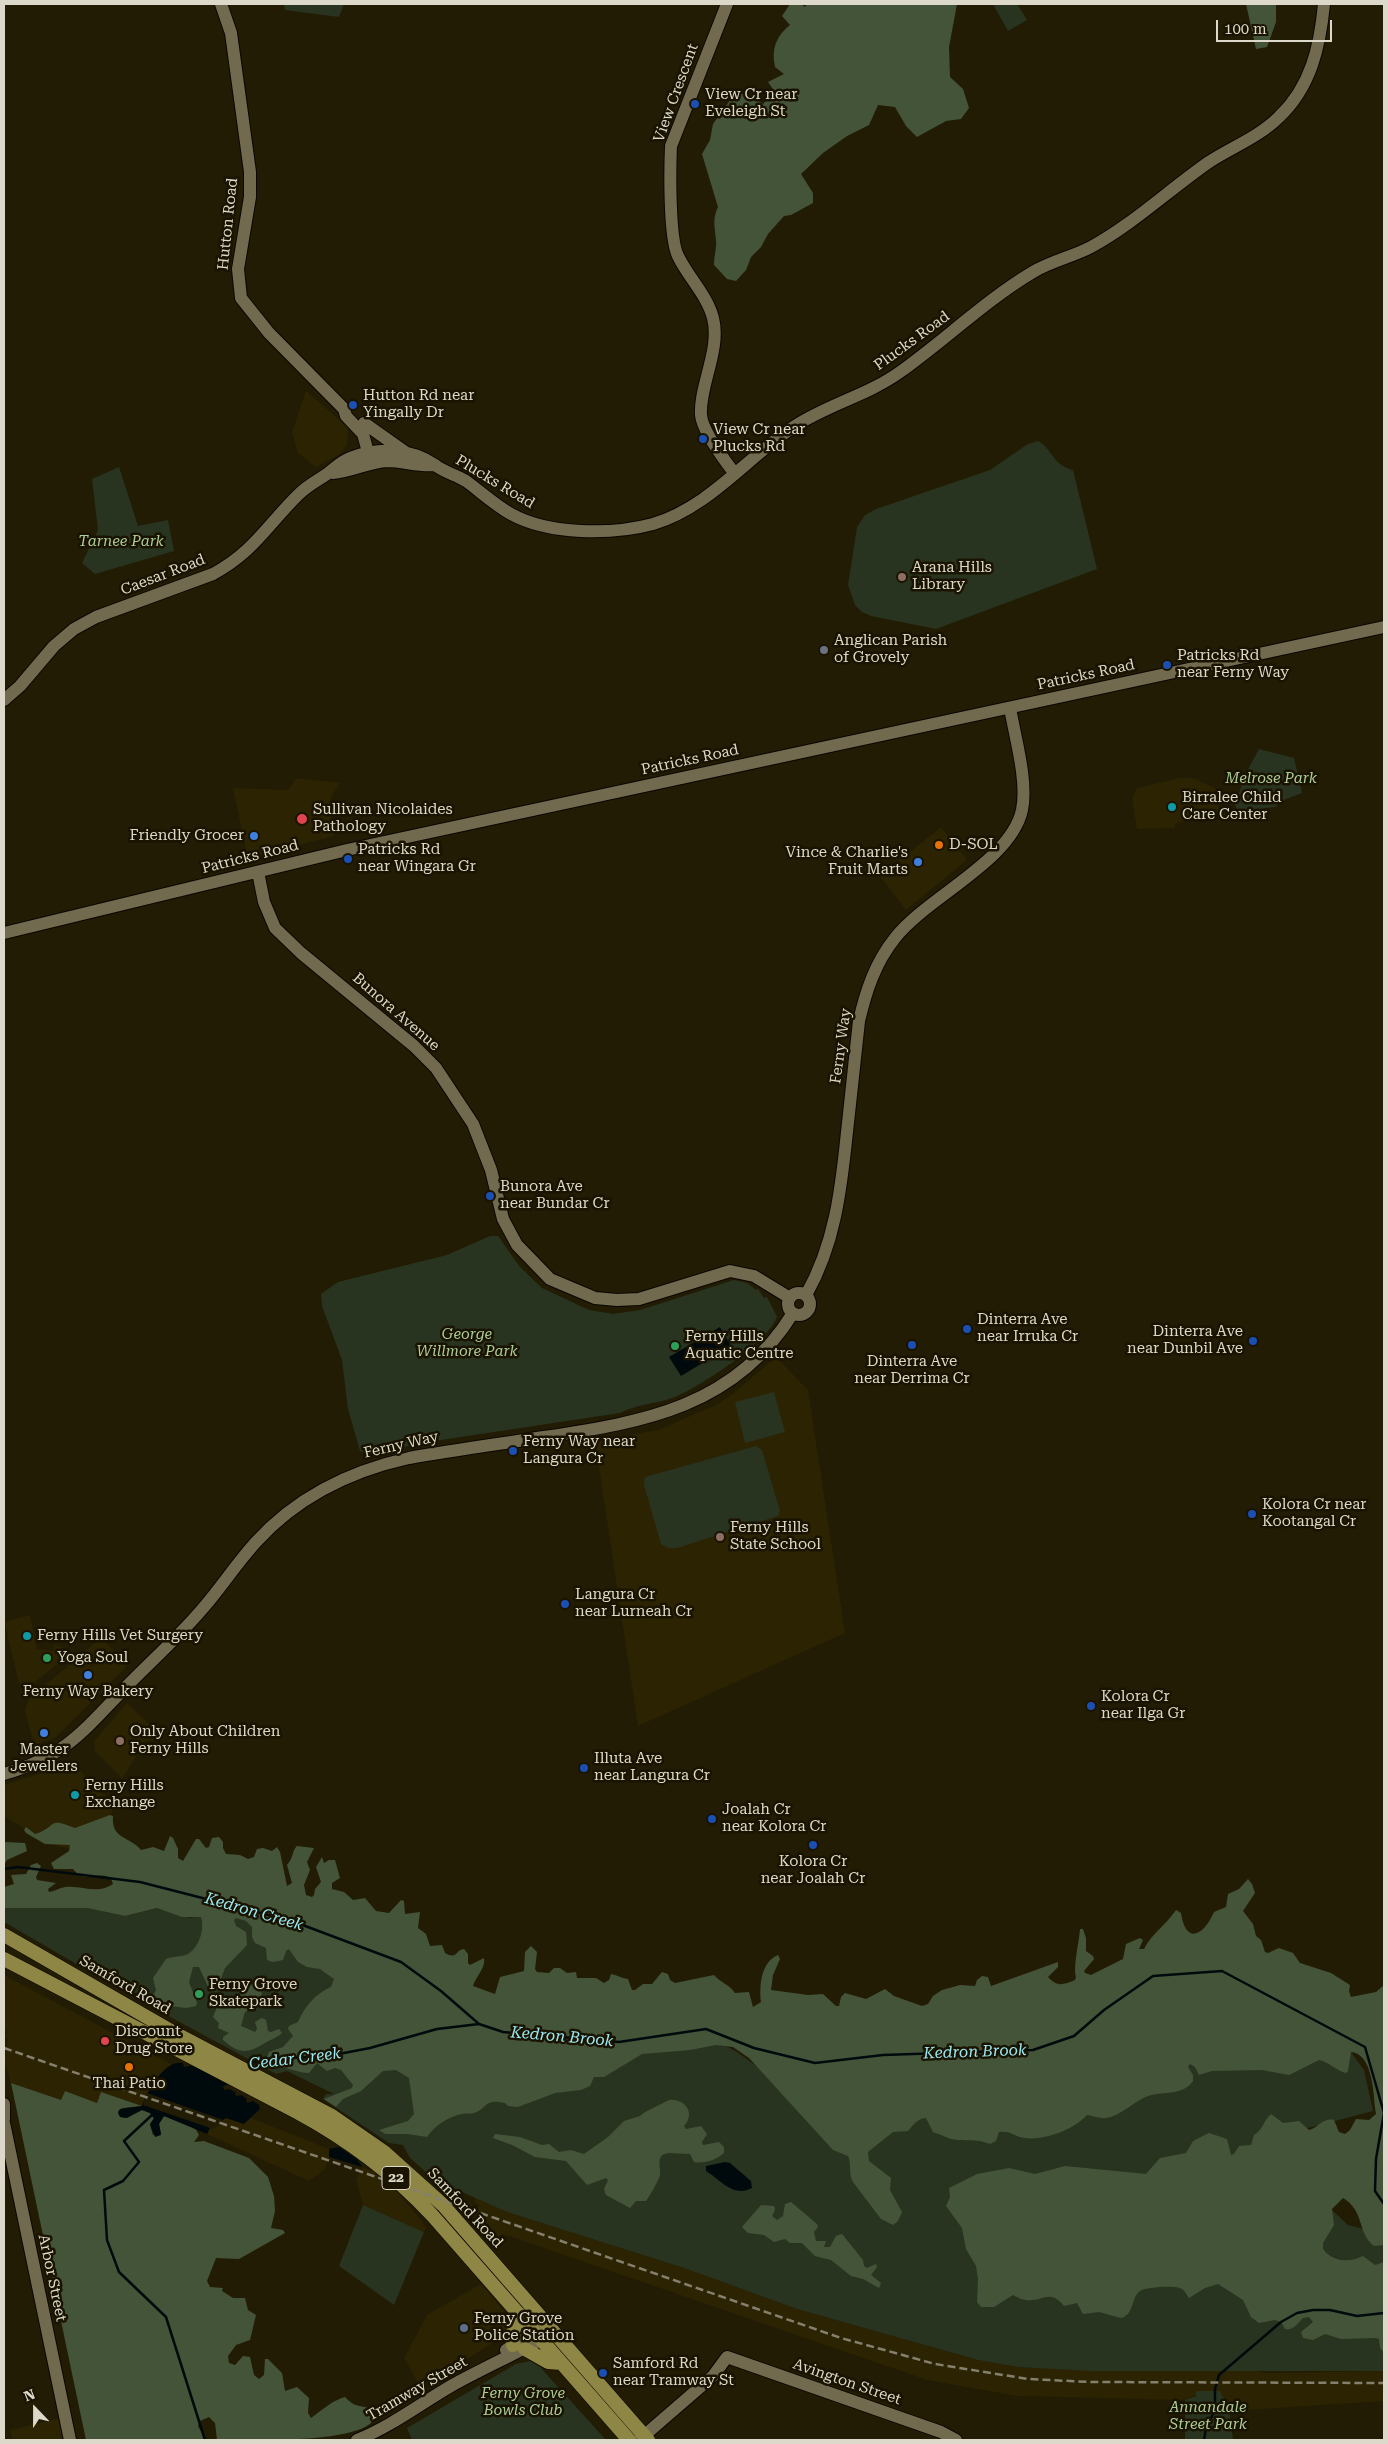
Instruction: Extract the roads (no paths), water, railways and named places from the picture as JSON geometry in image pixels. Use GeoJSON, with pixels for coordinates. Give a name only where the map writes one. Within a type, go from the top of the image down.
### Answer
{"type":"FeatureCollection","features":[{"type":"Feature","properties":{"kind":"main road","name":"Samford Road"},"geometry":{"type":"LineString","coordinates":[[4,1935],[332,2116],[366,2138],[398,2163],[443,2205],[644,2439]]}},
{"type":"Feature","properties":{"kind":"main road","name":"Samford Road"},"geometry":{"type":"LineString","coordinates":[[4,1959],[323,2126],[379,2164],[432,2214],[629,2440]]}},
{"type":"Feature","properties":{"kind":"main road"},"geometry":{"type":"LineString","coordinates":[[519,2314],[512,2335],[519,2347],[548,2362],[561,2363]]}},
{"type":"Feature","properties":{"kind":"street","name":"Hutton Road"},"geometry":{"type":"LineString","coordinates":[[221,4],[231,33],[251,186],[238,269],[241,298],[269,333],[344,409],[346,416],[359,423],[371,434],[374,457]]}},
{"type":"Feature","properties":{"kind":"street","name":"View Crescent"},"geometry":{"type":"LineString","coordinates":[[727,4],[671,146],[670,168],[675,250],[688,274],[707,302],[715,328],[713,351],[701,416],[709,434],[735,474]]}},
{"type":"Feature","properties":{"kind":"street","name":"Plucks Road"},"geometry":{"type":"LineString","coordinates":[[374,457],[405,452],[428,458],[435,465],[461,478],[511,514],[545,526],[579,530],[630,528],[658,522],[687,510],[793,427],[898,374],[1035,270],[1091,247],[1212,161],[1249,140],[1278,118],[1303,86],[1313,63],[1318,46],[1324,4]]}},
{"type":"Feature","properties":{"kind":"street"},"geometry":{"type":"LineString","coordinates":[[349,459],[358,438],[359,423],[405,452]]}},
{"type":"Feature","properties":{"kind":"street","name":"Plucks Road"},"geometry":{"type":"LineString","coordinates":[[374,457],[426,466],[435,465]]}},
{"type":"Feature","properties":{"kind":"street","name":"Caesar Road"},"geometry":{"type":"LineString","coordinates":[[4,700],[20,686],[54,646],[74,629],[96,617],[214,574],[230,565],[256,543],[300,492],[328,473],[336,465],[349,459],[374,457]]}},
{"type":"Feature","properties":{"kind":"street","name":"Caesar Road"},"geometry":{"type":"LineString","coordinates":[[328,473],[374,457]]}},
{"type":"Feature","properties":{"kind":"street","name":"Patricks Road"},"geometry":{"type":"LineString","coordinates":[[4,933],[357,848],[1384,627]]}},
{"type":"Feature","properties":{"kind":"street","name":"Ferny Way"},"geometry":{"type":"LineString","coordinates":[[4,1773],[41,1762],[72,1742],[204,1608],[255,1543],[272,1526],[295,1506],[337,1481],[381,1464],[400,1460],[611,1427],[672,1412],[710,1393],[741,1371],[771,1344],[793,1313],[802,1314],[809,1310],[810,1302],[806,1295],[822,1264],[838,1210],[858,1021],[866,992],[878,964],[895,938],[916,916],[996,853],[1007,841],[1020,817],[1023,794],[1010,708]]}},
{"type":"Feature","properties":{"kind":"street","name":"Bunora Avenue"},"geometry":{"type":"LineString","coordinates":[[258,872],[264,902],[276,928],[301,953],[414,1046],[436,1068],[472,1124],[491,1170],[503,1219],[517,1244],[550,1279],[595,1298],[616,1300],[640,1299],[730,1271],[754,1276],[790,1298]]}},
{"type":"Feature","properties":{"kind":"street"},"geometry":{"type":"LineString","coordinates":[[793,1313],[788,1306],[790,1298],[798,1293],[806,1295]]}},
{"type":"Feature","properties":{"kind":"street","name":"Arbor Street"},"geometry":{"type":"LineString","coordinates":[[4,2104],[4,2121],[70,2440]]}},
{"type":"Feature","properties":{"kind":"street","name":"Tramway Street"},"geometry":{"type":"LineString","coordinates":[[357,2440],[551,2329]]}},
{"type":"Feature","properties":{"kind":"street","name":"Avington Street"},"geometry":{"type":"LineString","coordinates":[[644,2439],[713,2376],[727,2357],[941,2432],[956,2440]]}},
{"type":"Feature","properties":{"kind":"waterway","name":"Kedron Brook"},"geometry":{"type":"LineString","coordinates":[[4,1869],[18,1867],[140,1882],[292,1921],[401,1962],[441,1991],[479,2024],[503,2032],[619,2042],[706,2029],[754,2048],[815,2063],[883,2055],[1033,2050],[1074,2036],[1104,2010],[1153,1976],[1222,1971],[1365,2047],[1384,2113],[1376,2159],[1375,2191],[1384,2204]]}},
{"type":"Feature","properties":{"kind":"waterway","name":"Cedar Creek"},"geometry":{"type":"LineString","coordinates":[[245,2064],[275,2058],[323,2057],[370,2048],[437,2029],[479,2024]]}},
{"type":"Feature","properties":{"kind":"waterway","name":"Cedar Creek"},"geometry":{"type":"LineString","coordinates":[[153,2114],[124,2141],[139,2162],[123,2181],[104,2190],[107,2240],[119,2272],[166,2317],[205,2440]]}},
{"type":"Feature","properties":{"kind":"waterway"},"geometry":{"type":"LineString","coordinates":[[1204,2440],[1206,2428],[1215,2410],[1215,2389],[1219,2375],[1281,2322],[1297,2313],[1313,2310],[1330,2310],[1357,2316],[1384,2313]]}},
{"type":"Feature","properties":{"kind":"railway"},"geometry":{"type":"LineString","coordinates":[[4,2048],[841,2338],[935,2364],[1028,2379],[1091,2382],[1384,2383]]}},
{"type":"Feature","properties":{"kind":"place","name":"View Cr near Eveleigh St"},"geometry":{"type":"Point","coordinates":[695,104]}},
{"type":"Feature","properties":{"kind":"place","name":"Hutton Rd near Yingally Dr"},"geometry":{"type":"Point","coordinates":[353,405]}},
{"type":"Feature","properties":{"kind":"place","name":"View Cr near Plucks Rd"},"geometry":{"type":"Point","coordinates":[703,439]}},
{"type":"Feature","properties":{"kind":"place","name":"Arana Hills Library"},"geometry":{"type":"Point","coordinates":[902,577]}},
{"type":"Feature","properties":{"kind":"place","name":"Anglican Parish of Grovely"},"geometry":{"type":"Point","coordinates":[824,650]}},
{"type":"Feature","properties":{"kind":"place","name":"Patricks Rd near Ferny Way"},"geometry":{"type":"Point","coordinates":[1167,665]}},
{"type":"Feature","properties":{"kind":"place","name":"Birralee Child Care Center"},"geometry":{"type":"Point","coordinates":[1172,807]}},
{"type":"Feature","properties":{"kind":"place","name":"Sullivan Nicolaides Pathology"},"geometry":{"type":"Point","coordinates":[302,819]}},
{"type":"Feature","properties":{"kind":"place","name":"Friendly Grocer"},"geometry":{"type":"Point","coordinates":[254,836]}},
{"type":"Feature","properties":{"kind":"place","name":"D-SOL"},"geometry":{"type":"Point","coordinates":[939,845]}},
{"type":"Feature","properties":{"kind":"place","name":"Patricks Rd near Wingara Gr"},"geometry":{"type":"Point","coordinates":[348,859]}},
{"type":"Feature","properties":{"kind":"place","name":"Vince & Charlie's Fruit Marts"},"geometry":{"type":"Point","coordinates":[918,862]}},
{"type":"Feature","properties":{"kind":"place","name":"Bunora Ave near Bundar Cr"},"geometry":{"type":"Point","coordinates":[490,1196]}},
{"type":"Feature","properties":{"kind":"place","name":"Dinterra Ave near Irruka Cr"},"geometry":{"type":"Point","coordinates":[967,1329]}},
{"type":"Feature","properties":{"kind":"place","name":"Dinterra Ave near Dunbil Ave"},"geometry":{"type":"Point","coordinates":[1253,1341]}},
{"type":"Feature","properties":{"kind":"place","name":"Dinterra Ave near Derrima Cr"},"geometry":{"type":"Point","coordinates":[912,1345]}},
{"type":"Feature","properties":{"kind":"place","name":"Ferny Hills Aquatic Centre"},"geometry":{"type":"Point","coordinates":[675,1346]}},
{"type":"Feature","properties":{"kind":"place","name":"Ferny Way near Langura Cr"},"geometry":{"type":"Point","coordinates":[513,1451]}},
{"type":"Feature","properties":{"kind":"place","name":"Kolora Cr near Kootangal Cr"},"geometry":{"type":"Point","coordinates":[1252,1514]}},
{"type":"Feature","properties":{"kind":"place","name":"Ferny Hills State School"},"geometry":{"type":"Point","coordinates":[720,1537]}},
{"type":"Feature","properties":{"kind":"place","name":"Langura Cr near Lurneah Cr"},"geometry":{"type":"Point","coordinates":[565,1604]}},
{"type":"Feature","properties":{"kind":"place","name":"Ferny Hills Vet Surgery"},"geometry":{"type":"Point","coordinates":[27,1636]}},
{"type":"Feature","properties":{"kind":"place","name":"Yoga Soul"},"geometry":{"type":"Point","coordinates":[47,1658]}},
{"type":"Feature","properties":{"kind":"place","name":"Ferny Way Bakery"},"geometry":{"type":"Point","coordinates":[88,1675]}},
{"type":"Feature","properties":{"kind":"place","name":"Kolora Cr near Ilga Gr"},"geometry":{"type":"Point","coordinates":[1091,1706]}},
{"type":"Feature","properties":{"kind":"place","name":"Master Jewellers"},"geometry":{"type":"Point","coordinates":[44,1733]}},
{"type":"Feature","properties":{"kind":"place","name":"Only About Children Ferny Hills"},"geometry":{"type":"Point","coordinates":[120,1741]}},
{"type":"Feature","properties":{"kind":"place","name":"Illuta Ave near Langura Cr"},"geometry":{"type":"Point","coordinates":[584,1768]}},
{"type":"Feature","properties":{"kind":"place","name":"Ferny Hills Exchange"},"geometry":{"type":"Point","coordinates":[75,1795]}},
{"type":"Feature","properties":{"kind":"place","name":"Joalah Cr near Kolora Cr"},"geometry":{"type":"Point","coordinates":[712,1819]}},
{"type":"Feature","properties":{"kind":"place","name":"Kolora Cr near Joalah Cr"},"geometry":{"type":"Point","coordinates":[813,1845]}},
{"type":"Feature","properties":{"kind":"place","name":"Ferny Grove Skatepark"},"geometry":{"type":"Point","coordinates":[199,1994]}},
{"type":"Feature","properties":{"kind":"place","name":"Discount Drug Store"},"geometry":{"type":"Point","coordinates":[105,2041]}},
{"type":"Feature","properties":{"kind":"place","name":"Thai Patio"},"geometry":{"type":"Point","coordinates":[129,2067]}},
{"type":"Feature","properties":{"kind":"place","name":"Ferny Grove Police Station"},"geometry":{"type":"Point","coordinates":[464,2328]}},
{"type":"Feature","properties":{"kind":"place","name":"Samford Rd near Tramway St"},"geometry":{"type":"Point","coordinates":[603,2373]}},
{"type":"Feature","properties":{"kind":"park label","name":"Tarnee Park"},"geometry":{"type":"Point","coordinates":[121,542]}},
{"type":"Feature","properties":{"kind":"park label","name":"Melrose Park"},"geometry":{"type":"Point","coordinates":[1271,779]}},
{"type":"Feature","properties":{"kind":"park label","name":"George Willmore Park"},"geometry":{"type":"Point","coordinates":[467,1344]}},
{"type":"Feature","properties":{"kind":"park label","name":"Ferny Grove Bowls Club"},"geometry":{"type":"Point","coordinates":[523,2402]}},
{"type":"Feature","properties":{"kind":"park label","name":"Annandale Street Park"},"geometry":{"type":"Point","coordinates":[1208,2416]}},
{"type":"Feature","properties":{"kind":"water label","name":"Kedron Creek"},"geometry":{"type":"Point","coordinates":[254,1912]}}]}
